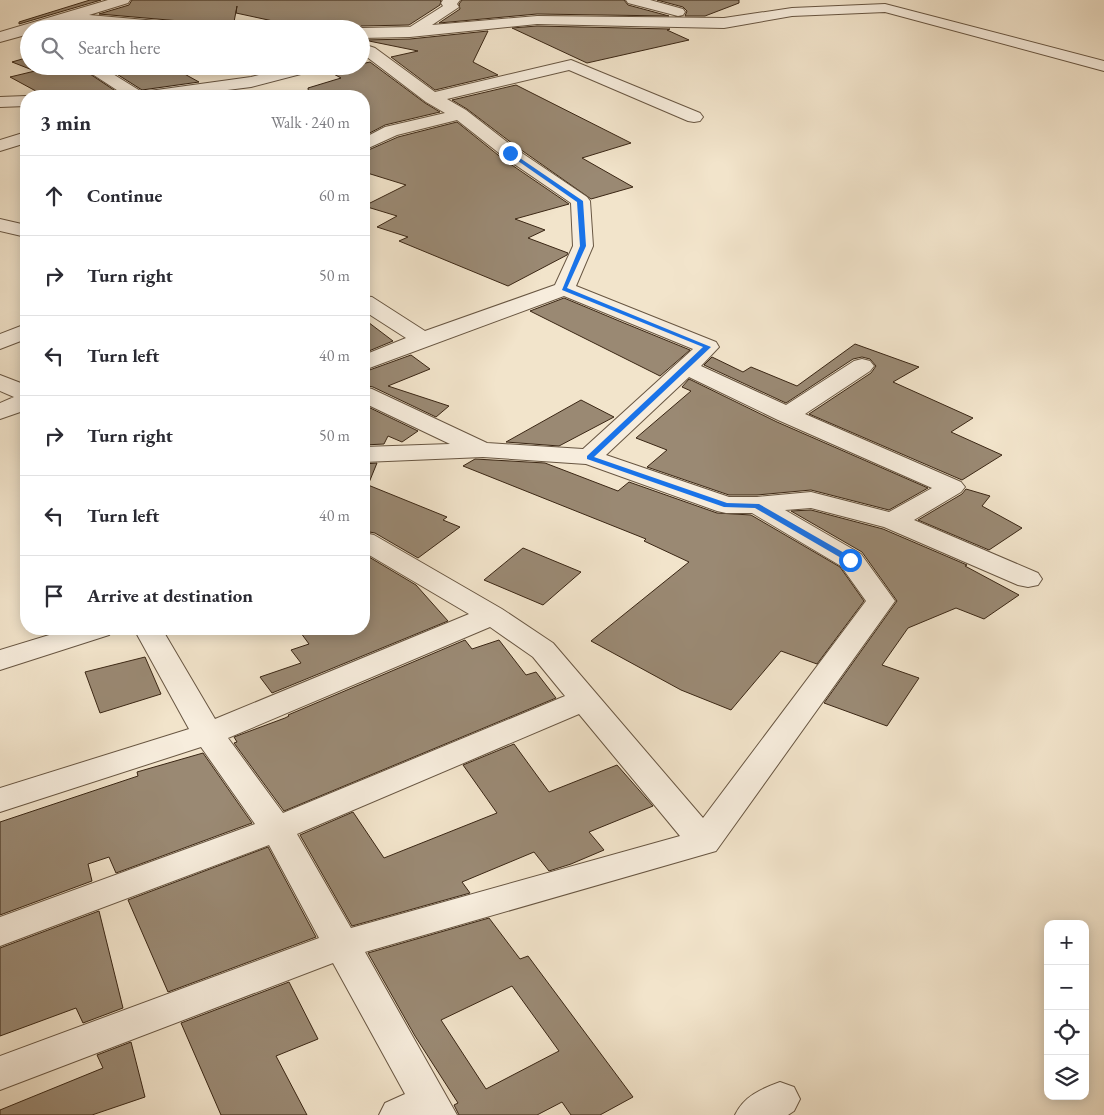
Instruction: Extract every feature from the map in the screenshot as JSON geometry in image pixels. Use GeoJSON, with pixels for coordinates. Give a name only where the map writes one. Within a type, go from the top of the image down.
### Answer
{"type":"FeatureCollection","features":[{"type":"Feature","properties":{"kind":"street"},"geometry":{"type":"LineString","coordinates":[[61,20],[123,0]]}},
{"type":"Feature","properties":{"kind":"street"},"geometry":{"type":"LineString","coordinates":[[634,0],[724,23]]}},
{"type":"Feature","properties":{"kind":"street"},"geometry":{"type":"LineString","coordinates":[[370,50],[410,32],[452,7],[446,1]]}},
{"type":"Feature","properties":{"kind":"street"},"geometry":{"type":"LineString","coordinates":[[756,2],[792,12]]}},
{"type":"Feature","properties":{"kind":"street"},"geometry":{"type":"LineString","coordinates":[[370,33],[410,32],[537,20],[724,23],[792,12],[885,8],[1104,66]]}},
{"type":"Feature","properties":{"kind":"street"},"geometry":{"type":"LineString","coordinates":[[68,18],[86,20]]}},
{"type":"Feature","properties":{"kind":"street"},"geometry":{"type":"LineString","coordinates":[[370,55],[432,98],[460,114],[510,153],[580,201],[583,246],[564,289]]}},
{"type":"Feature","properties":{"kind":"street"},"geometry":{"type":"LineString","coordinates":[[432,98],[571,65],[694,117]]}},
{"type":"Feature","properties":{"kind":"street"},"geometry":{"type":"LineString","coordinates":[[103,75],[127,90]]}},
{"type":"Feature","properties":{"kind":"street"},"geometry":{"type":"LineString","coordinates":[[272,75],[277,77]]}},
{"type":"Feature","properties":{"kind":"street"},"geometry":{"type":"LineString","coordinates":[[186,90],[284,75]]}},
{"type":"Feature","properties":{"kind":"street"},"geometry":{"type":"LineString","coordinates":[[0,102],[20,101]]}},
{"type":"Feature","properties":{"kind":"street"},"geometry":{"type":"LineString","coordinates":[[370,142],[391,131],[460,114]]}},
{"type":"Feature","properties":{"kind":"street"},"geometry":{"type":"LineString","coordinates":[[0,146],[20,139]]}},
{"type":"Feature","properties":{"kind":"street"},"geometry":{"type":"LineString","coordinates":[[0,225],[20,230]]}},
{"type":"Feature","properties":{"kind":"street"},"geometry":{"type":"LineString","coordinates":[[370,361],[423,339],[564,289],[708,347],[589,457]]}},
{"type":"Feature","properties":{"kind":"street"},"geometry":{"type":"LineString","coordinates":[[370,306],[423,339]]}},
{"type":"Feature","properties":{"kind":"street"},"geometry":{"type":"LineString","coordinates":[[0,342],[20,334]]}},
{"type":"Feature","properties":{"kind":"street"},"geometry":{"type":"LineString","coordinates":[[786,415],[862,366]]}},
{"type":"Feature","properties":{"kind":"street"},"geometry":{"type":"LineString","coordinates":[[685,367],[786,415],[952,487],[893,521]]}},
{"type":"Feature","properties":{"kind":"street"},"geometry":{"type":"LineString","coordinates":[[0,382],[20,391]]}},
{"type":"Feature","properties":{"kind":"street"},"geometry":{"type":"LineString","coordinates":[[370,397],[483,450]]}},
{"type":"Feature","properties":{"kind":"street"},"geometry":{"type":"LineString","coordinates":[[0,412],[20,404]]}},
{"type":"Feature","properties":{"kind":"street"},"geometry":{"type":"LineString","coordinates":[[370,455],[483,450],[589,457],[726,505],[757,505],[811,500],[893,521],[1028,579]]}},
{"type":"Feature","properties":{"kind":"street"},"geometry":{"type":"LineString","coordinates":[[0,1073],[340,945],[704,842],[881,601],[850,560],[757,505]]}},
{"type":"Feature","properties":{"kind":"street"},"geometry":{"type":"LineString","coordinates":[[370,546],[492,615],[542,650],[704,842]]}},
{"type":"Feature","properties":{"kind":"street"},"geometry":{"type":"LineString","coordinates":[[0,800],[208,734],[492,615]]}},
{"type":"Feature","properties":{"kind":"street"},"geometry":{"type":"LineString","coordinates":[[0,660],[80,635]]}},
{"type":"Feature","properties":{"kind":"street"},"geometry":{"type":"LineString","coordinates":[[151,635],[208,734],[277,830],[340,945],[422,1111]]}},
{"type":"Feature","properties":{"kind":"street"},"geometry":{"type":"LineString","coordinates":[[0,932],[277,830],[584,700]]}},
{"type":"Feature","properties":{"kind":"building"},"geometry":{"type":"Polygon","coordinates":[[[90,0],[101,0],[33,20],[25,20],[90,0]]]}},
{"type":"Feature","properties":{"kind":"building"},"geometry":{"type":"Polygon","coordinates":[[[132,0],[441,0],[440,5],[409,25],[370,26],[370,20],[268,20],[236,13],[237,6],[234,20],[168,20],[99,14],[129,5],[132,0]]]}},
{"type":"Feature","properties":{"kind":"building"},"geometry":{"type":"Polygon","coordinates":[[[462,0],[624,0],[628,5],[669,16],[537,14],[439,23],[460,9],[459,4],[462,0]]]}},
{"type":"Feature","properties":{"kind":"building"},"geometry":{"type":"Polygon","coordinates":[[[657,0],[739,0],[739,3],[705,16],[685,16],[687,11],[683,7],[657,0]]]}},
{"type":"Feature","properties":{"kind":"building"},"geometry":{"type":"Polygon","coordinates":[[[537,26],[670,29],[667,30],[689,40],[587,63],[512,28],[537,26]]]}},
{"type":"Feature","properties":{"kind":"building"},"geometry":{"type":"Polygon","coordinates":[[[488,31],[473,62],[498,75],[435,90],[391,57],[418,51],[370,41],[488,31]]]}},
{"type":"Feature","properties":{"kind":"building"},"geometry":{"type":"Polygon","coordinates":[[[20,60],[20,65],[12,62],[20,60]]]}},
{"type":"Feature","properties":{"kind":"building"},"geometry":{"type":"Polygon","coordinates":[[[370,62],[440,112],[385,125],[370,133],[370,90],[308,90],[308,88],[341,78],[336,75],[370,75],[370,62]]]}},
{"type":"Feature","properties":{"kind":"building"},"geometry":{"type":"Polygon","coordinates":[[[20,75],[92,75],[114,90],[34,90],[10,77],[20,75]]]}},
{"type":"Feature","properties":{"kind":"building"},"geometry":{"type":"Polygon","coordinates":[[[118,75],[186,75],[199,82],[142,90],[118,75]]]}},
{"type":"Feature","properties":{"kind":"building"},"geometry":{"type":"Polygon","coordinates":[[[516,85],[631,143],[582,158],[633,187],[591,199],[452,100],[516,85]]]}},
{"type":"Feature","properties":{"kind":"building"},"geometry":{"type":"Polygon","coordinates":[[[457,122],[503,159],[569,204],[515,219],[545,230],[528,238],[568,253],[567,255],[508,286],[399,241],[408,237],[377,227],[397,216],[370,208],[370,203],[406,185],[370,174],[370,149],[398,137],[457,122]]]}},
{"type":"Feature","properties":{"kind":"building"},"geometry":{"type":"Polygon","coordinates":[[[564,298],[690,350],[660,376],[530,311],[564,298]]]}},
{"type":"Feature","properties":{"kind":"building"},"geometry":{"type":"Polygon","coordinates":[[[370,324],[393,341],[370,351],[370,324]]]}},
{"type":"Feature","properties":{"kind":"building"},"geometry":{"type":"Polygon","coordinates":[[[855,344],[919,367],[893,382],[973,418],[951,432],[1002,455],[962,480],[809,414],[871,373],[876,366],[870,359],[862,357],[853,359],[786,403],[704,365],[712,357],[743,372],[751,367],[797,386],[855,344]]]}},
{"type":"Feature","properties":{"kind":"building"},"geometry":{"type":"Polygon","coordinates":[[[411,355],[430,369],[388,386],[449,406],[436,417],[370,386],[370,370],[411,355]]]}},
{"type":"Feature","properties":{"kind":"building"},"geometry":{"type":"Polygon","coordinates":[[[689,379],[777,422],[928,488],[889,510],[811,490],[757,495],[729,495],[647,467],[667,450],[636,438],[691,391],[682,387],[689,379]]]}},
{"type":"Feature","properties":{"kind":"building"},"geometry":{"type":"Polygon","coordinates":[[[581,400],[614,417],[559,446],[506,442],[581,400]]]}},
{"type":"Feature","properties":{"kind":"building"},"geometry":{"type":"Polygon","coordinates":[[[370,408],[418,431],[402,442],[388,436],[384,444],[370,445],[370,408]]]}},
{"type":"Feature","properties":{"kind":"building"},"geometry":{"type":"Polygon","coordinates":[[[475,459],[545,463],[618,491],[629,482],[717,513],[751,515],[840,567],[864,601],[817,664],[781,651],[731,710],[681,690],[591,641],[689,562],[644,541],[646,539],[463,466],[475,459]]]}},
{"type":"Feature","properties":{"kind":"building"},"geometry":{"type":"Polygon","coordinates":[[[377,463],[370,480],[370,464],[377,463]]]}},
{"type":"Feature","properties":{"kind":"building"},"geometry":{"type":"Polygon","coordinates":[[[370,486],[447,517],[443,520],[460,527],[418,558],[375,533],[370,532],[370,486]]]}},
{"type":"Feature","properties":{"kind":"building"},"geometry":{"type":"Polygon","coordinates":[[[966,489],[990,496],[982,506],[1022,528],[989,550],[918,520],[962,494],[966,489]]]}},
{"type":"Feature","properties":{"kind":"building"},"geometry":{"type":"Polygon","coordinates":[[[811,510],[883,529],[967,565],[965,566],[1019,595],[984,619],[956,608],[908,628],[882,665],[919,678],[887,726],[824,703],[897,601],[862,552],[791,511],[811,510]]]}},
{"type":"Feature","properties":{"kind":"building"},"geometry":{"type":"Polygon","coordinates":[[[523,548],[581,572],[543,605],[484,580],[523,548]]]}},
{"type":"Feature","properties":{"kind":"building"},"geometry":{"type":"Polygon","coordinates":[[[370,558],[416,585],[448,621],[272,693],[260,677],[301,663],[291,650],[309,644],[302,635],[370,635],[370,558]]]}},
{"type":"Feature","properties":{"kind":"building"},"geometry":{"type":"Polygon","coordinates":[[[465,640],[472,649],[499,640],[526,675],[536,672],[556,698],[284,811],[234,743],[237,742],[234,737],[285,718],[288,715],[465,640]]]}},
{"type":"Feature","properties":{"kind":"building"},"geometry":{"type":"Polygon","coordinates":[[[145,657],[161,694],[100,713],[85,672],[145,657]]]}},
{"type":"Feature","properties":{"kind":"building"},"geometry":{"type":"Polygon","coordinates":[[[514,744],[549,792],[617,765],[653,806],[589,832],[604,850],[571,864],[549,871],[534,852],[462,882],[470,893],[352,926],[300,835],[353,812],[384,858],[497,813],[463,765],[514,744]]]}},
{"type":"Feature","properties":{"kind":"building"},"geometry":{"type":"Polygon","coordinates":[[[203,753],[252,823],[116,873],[109,857],[88,864],[92,881],[0,915],[0,822],[138,776],[137,772],[203,753]]]}},
{"type":"Feature","properties":{"kind":"building"},"geometry":{"type":"Polygon","coordinates":[[[268,847],[316,937],[168,992],[128,900],[268,847]]]}},
{"type":"Feature","properties":{"kind":"building"},"geometry":{"type":"Polygon","coordinates":[[[99,911],[123,1008],[83,1023],[76,1008],[0,1036],[0,948],[99,911]]]}},
{"type":"Feature","properties":{"kind":"building"},"geometry":{"type":"Polygon","coordinates":[[[489,918],[520,959],[528,956],[633,1097],[600,1115],[571,1115],[562,1102],[537,1115],[459,1115],[454,1105],[458,1103],[415,1036],[368,953],[489,918]],[[512,986],[441,1020],[486,1089],[559,1051],[512,986]]]}},
{"type":"Feature","properties":{"kind":"building"},"geometry":{"type":"Polygon","coordinates":[[[289,982],[318,1039],[276,1056],[307,1115],[221,1115],[181,1023],[289,982]]]}},
{"type":"Feature","properties":{"kind":"building"},"geometry":{"type":"Polygon","coordinates":[[[131,1042],[145,1097],[92,1115],[0,1115],[0,1110],[103,1068],[97,1055],[131,1042]]]}},
{"type":"Feature","properties":{"kind":"route"},"geometry":{"type":"LineString","coordinates":[[510,153],[580,201],[583,246],[564,289],[708,347],[589,457],[726,505],[757,505],[850,560]]}}]}
